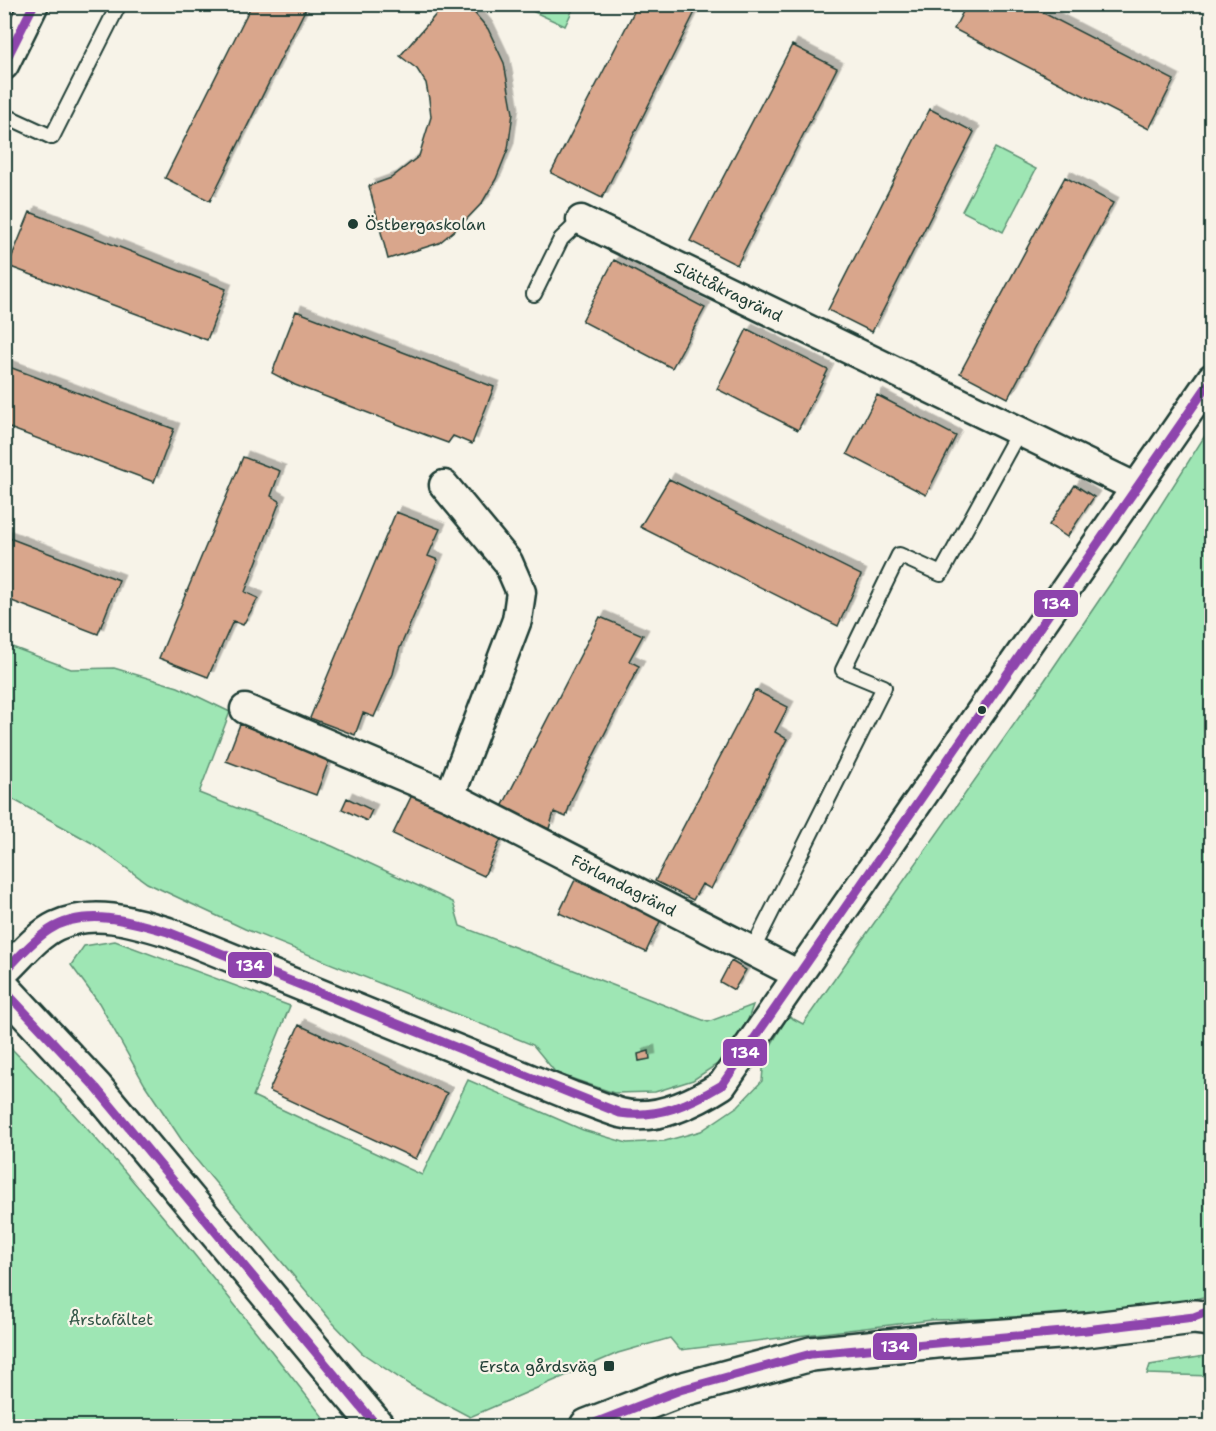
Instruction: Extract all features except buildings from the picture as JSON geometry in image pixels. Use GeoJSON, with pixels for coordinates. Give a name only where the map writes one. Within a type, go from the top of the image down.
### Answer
{"type":"FeatureCollection","features":[{"type":"Feature","properties":{"kind":"street"},"geometry":{"type":"LineString","coordinates":[[6,56],[34,4]]}},
{"type":"Feature","properties":{"kind":"street","name":"Slättåkragränd"},"geometry":{"type":"LineString","coordinates":[[581,220],[1135,487]]}},
{"type":"Feature","properties":{"kind":"street"},"geometry":{"type":"LineString","coordinates":[[4,972],[55,926],[88,917],[132,920],[168,932],[550,1087],[623,1114],[663,1112],[691,1104],[722,1085],[1212,378]]}},
{"type":"Feature","properties":{"kind":"street"},"geometry":{"type":"LineString","coordinates":[[444,485],[508,562],[521,592],[517,620],[450,796]]}},
{"type":"Feature","properties":{"kind":"street","name":"Förlandagränd"},"geometry":{"type":"LineString","coordinates":[[245,709],[450,796],[797,974]]}},
{"type":"Feature","properties":{"kind":"street"},"geometry":{"type":"LineString","coordinates":[[4,989],[96,1088],[377,1426]]}},
{"type":"Feature","properties":{"kind":"street"},"geometry":{"type":"LineString","coordinates":[[587,1426],[680,1390],[811,1354],[936,1341],[1086,1330],[1206,1315]]}},
{"type":"Feature","properties":{"kind":"lane"},"geometry":{"type":"LineString","coordinates":[[4,115],[52,137],[119,4]]}},
{"type":"Feature","properties":{"kind":"lane"},"geometry":{"type":"LineString","coordinates":[[534,294],[561,239],[581,220]]}},
{"type":"Feature","properties":{"kind":"lane"},"geometry":{"type":"LineString","coordinates":[[752,951],[884,687],[843,670],[899,555],[941,574],[1019,431]]}},
{"type":"Feature","properties":{"kind":"green space"},"geometry":{"type":"Polygon","coordinates":[[[575,4],[565,26],[519,5],[575,4]]]}},
{"type":"Feature","properties":{"kind":"green space"},"geometry":{"type":"Polygon","coordinates":[[[995,148],[1036,169],[1003,232],[962,211],[995,148]]]}},
{"type":"Feature","properties":{"kind":"green space"},"geometry":{"type":"Polygon","coordinates":[[[1211,426],[1211,1295],[1159,1308],[1044,1318],[932,1320],[680,1350],[670,1338],[618,1353],[470,1417],[410,1385],[362,1353],[333,1323],[189,1151],[145,1085],[99,1003],[71,965],[84,946],[115,941],[290,1006],[253,1096],[422,1175],[468,1080],[583,1130],[627,1143],[665,1141],[701,1131],[738,1106],[762,1081],[764,1057],[788,1016],[803,1024],[1034,696],[1121,568],[1211,426]]]}},
{"type":"Feature","properties":{"kind":"green space"},"geometry":{"type":"Polygon","coordinates":[[[4,644],[71,669],[114,668],[178,687],[230,712],[199,793],[332,846],[453,902],[460,926],[708,1022],[753,1005],[741,1040],[722,1061],[693,1080],[655,1092],[614,1093],[556,1073],[533,1045],[245,929],[147,883],[92,843],[5,795],[4,644]]]}},
{"type":"Feature","properties":{"kind":"green space","name":"Årstafältet"},"geometry":{"type":"Polygon","coordinates":[[[5,1042],[92,1134],[174,1229],[330,1426],[5,1426],[5,1042]]]}},
{"type":"Feature","properties":{"kind":"green space"},"geometry":{"type":"Polygon","coordinates":[[[1211,1355],[1211,1376],[1147,1374],[1150,1365],[1211,1355]]]}},
{"type":"Feature","properties":{"kind":"transit line","name":"134"},"geometry":{"type":"LineString","coordinates":[[4,64],[34,4]]}},
{"type":"Feature","properties":{"kind":"transit line","name":"134"},"geometry":{"type":"LineString","coordinates":[[4,972],[37,939],[63,923],[93,918],[124,920],[168,932],[620,1113],[647,1114],[686,1104],[722,1085],[1212,379]]}},
{"type":"Feature","properties":{"kind":"transit line","name":"134"},"geometry":{"type":"LineString","coordinates":[[4,990],[96,1088],[377,1426]]}},
{"type":"Feature","properties":{"kind":"transit line","name":"134"},"geometry":{"type":"LineString","coordinates":[[587,1426],[680,1390],[811,1354],[1086,1330],[1194,1317],[1212,1310]]}},
{"type":"Feature","properties":{"kind":"place","name":"Östbergaskolan"},"geometry":{"type":"Point","coordinates":[353,224]}},
{"type":"Feature","properties":{"kind":"place","name":"Ersta gårdsväg"},"geometry":{"type":"Point","coordinates":[609,1366]}}]}
